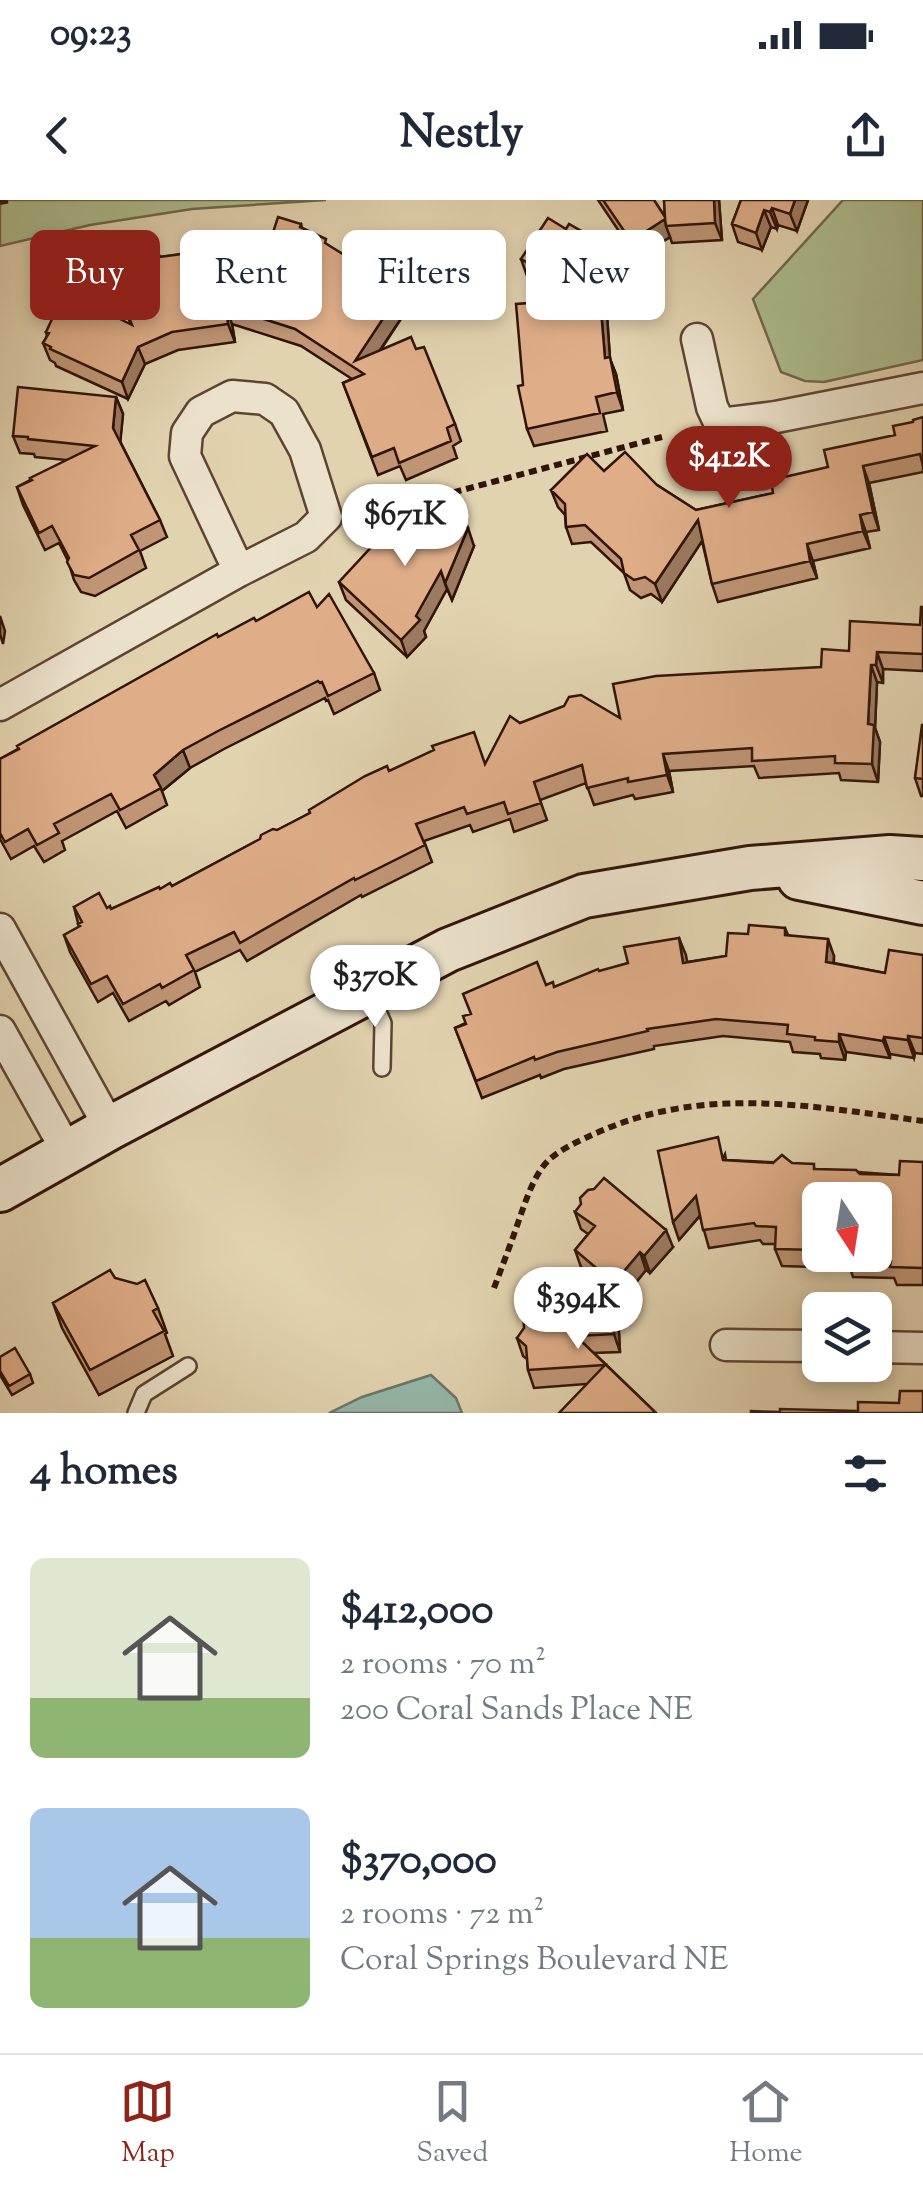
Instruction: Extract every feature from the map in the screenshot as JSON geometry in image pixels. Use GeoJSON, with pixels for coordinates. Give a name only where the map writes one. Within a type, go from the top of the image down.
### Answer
{"type":"FeatureCollection","features":[{"type":"Feature","properties":{"kind":"street"},"geometry":{"type":"LineString","coordinates":[[698,339],[712,406],[720,424],[776,418],[923,388]]}},
{"type":"Feature","properties":{"kind":"street"},"geometry":{"type":"LineString","coordinates":[[0,704],[306,538],[326,518],[305,450],[284,412],[266,398],[232,396],[201,412],[187,433],[185,456],[239,571]]}},
{"type":"Feature","properties":{"kind":"street"},"geometry":{"type":"LineString","coordinates":[[0,1190],[448,950],[584,896],[750,868],[890,856],[923,859]]}},
{"type":"Feature","properties":{"kind":"street"},"geometry":{"type":"LineString","coordinates":[[750,868],[923,902]]}},
{"type":"Feature","properties":{"kind":"street"},"geometry":{"type":"LineString","coordinates":[[0,929],[110,1128]]}},
{"type":"Feature","properties":{"kind":"street"},"geometry":{"type":"LineString","coordinates":[[0,1031],[67,1151]]}},
{"type":"Feature","properties":{"kind":"street"},"geometry":{"type":"LineString","coordinates":[[726,1346],[802,1346]]}},
{"type":"Feature","properties":{"kind":"street"},"geometry":{"type":"LineString","coordinates":[[892,1347],[923,1348]]}},
{"type":"Feature","properties":{"kind":"lane"},"geometry":{"type":"LineString","coordinates":[[370,992],[383,1023],[382,1068]]}},
{"type":"Feature","properties":{"kind":"lane"},"geometry":{"type":"LineString","coordinates":[[136,1413],[144,1394],[188,1366]]}},
{"type":"Feature","properties":{"kind":"path"},"geometry":{"type":"LineString","coordinates":[[0,202],[10,200]]}},
{"type":"Feature","properties":{"kind":"path"},"geometry":{"type":"LineString","coordinates":[[352,520],[662,437]]}},
{"type":"Feature","properties":{"kind":"path"},"geometry":{"type":"LineString","coordinates":[[494,1288],[544,1164],[564,1149],[620,1122],[663,1110],[740,1101],[923,1121]]}},
{"type":"Feature","properties":{"kind":"shaded area"},"geometry":{"type":"Polygon","coordinates":[[[0,200],[326,200],[192,209],[69,230],[30,230],[30,239],[0,246],[0,200]]]}},
{"type":"Feature","properties":{"kind":"shaded area"},"geometry":{"type":"Polygon","coordinates":[[[843,200],[923,200],[923,360],[824,382],[805,381],[781,372],[753,299],[843,200]]]}},
{"type":"Feature","properties":{"kind":"shaded area"},"geometry":{"type":"Polygon","coordinates":[[[431,1375],[456,1398],[462,1413],[329,1413],[362,1397],[431,1375]]]}},
{"type":"Feature","properties":{"kind":"building"},"geometry":{"type":"Polygon","coordinates":[[[603,200],[654,200],[665,217],[664,200],[714,200],[715,223],[666,226],[665,219],[648,230],[623,230],[603,200]]]}},
{"type":"Feature","properties":{"kind":"building"},"geometry":{"type":"Polygon","coordinates":[[[741,200],[795,200],[790,214],[772,208],[770,212],[764,210],[756,233],[732,224],[741,200]]]}},
{"type":"Feature","properties":{"kind":"building"},"geometry":{"type":"Polygon","coordinates":[[[278,217],[301,224],[306,230],[274,230],[278,217]]]}},
{"type":"Feature","properties":{"kind":"building"},"geometry":{"type":"Polygon","coordinates":[[[548,218],[566,229],[569,224],[580,230],[540,230],[548,218]]]}},
{"type":"Feature","properties":{"kind":"building"},"geometry":{"type":"Polygon","coordinates":[[[322,237],[342,254],[342,320],[382,320],[355,361],[411,337],[416,349],[424,347],[455,424],[447,428],[451,441],[399,463],[394,448],[372,457],[343,383],[364,374],[295,329],[267,320],[322,320],[322,237]]]}},
{"type":"Feature","properties":{"kind":"building"},"geometry":{"type":"Polygon","coordinates":[[[180,254],[180,320],[228,320],[228,324],[172,332],[138,347],[122,382],[43,343],[52,320],[122,320],[132,325],[130,320],[160,320],[160,257],[180,254]]]}},
{"type":"Feature","properties":{"kind":"building"},"geometry":{"type":"Polygon","coordinates":[[[526,303],[526,320],[602,320],[605,358],[610,357],[617,392],[596,397],[600,413],[527,429],[518,386],[523,385],[516,304],[526,303]]]}},
{"type":"Feature","properties":{"kind":"building"},"geometry":{"type":"Polygon","coordinates":[[[18,387],[116,397],[113,428],[160,520],[131,535],[139,550],[89,578],[74,575],[52,526],[39,533],[17,487],[95,446],[13,436],[18,387]]]}},
{"type":"Feature","properties":{"kind":"building"},"geometry":{"type":"Polygon","coordinates":[[[923,417],[923,466],[920,454],[863,466],[873,512],[860,515],[863,531],[807,544],[810,561],[712,584],[698,520],[655,584],[645,577],[634,580],[624,573],[621,559],[585,525],[566,527],[565,504],[551,490],[587,454],[604,471],[625,452],[657,485],[696,510],[773,493],[771,480],[828,467],[824,450],[895,435],[893,426],[923,417]]]}},
{"type":"Feature","properties":{"kind":"building"},"geometry":{"type":"Polygon","coordinates":[[[415,503],[468,528],[445,583],[441,571],[416,616],[420,620],[401,640],[339,582],[374,544],[385,518],[427,536],[415,503]]]}},
{"type":"Feature","properties":{"kind":"building"},"geometry":{"type":"Polygon","coordinates":[[[309,592],[317,607],[329,594],[374,673],[328,696],[318,681],[218,731],[183,750],[154,775],[161,788],[120,810],[111,794],[54,824],[59,833],[37,845],[28,829],[5,842],[0,833],[0,759],[217,634],[218,637],[254,618],[256,621],[309,592]]]}},
{"type":"Feature","properties":{"kind":"building"},"geometry":{"type":"Polygon","coordinates":[[[921,607],[923,654],[877,652],[876,665],[871,665],[868,724],[874,725],[872,764],[835,763],[835,756],[752,761],[752,748],[663,754],[667,775],[628,782],[628,778],[587,788],[582,765],[534,782],[541,803],[508,814],[504,802],[467,814],[464,807],[416,824],[425,845],[354,878],[240,943],[234,932],[186,955],[194,970],[123,1004],[107,976],[91,984],[64,935],[82,922],[74,907],[99,893],[111,909],[159,887],[170,883],[172,886],[261,835],[310,813],[309,810],[365,776],[387,766],[389,771],[434,750],[432,746],[474,732],[485,764],[510,716],[520,723],[564,706],[569,697],[581,695],[620,718],[613,684],[656,676],[821,667],[822,649],[849,651],[850,621],[920,625],[921,607]]]}},
{"type":"Feature","properties":{"kind":"building"},"geometry":{"type":"Polygon","coordinates":[[[923,725],[923,779],[915,778],[923,725]]]}},
{"type":"Feature","properties":{"kind":"building"},"geometry":{"type":"Polygon","coordinates":[[[749,925],[785,928],[785,935],[828,939],[826,962],[885,973],[889,950],[923,955],[923,1038],[884,1037],[883,1041],[839,1034],[839,1042],[815,1040],[787,1034],[788,1025],[716,1019],[647,1029],[535,1060],[534,1057],[476,1081],[455,1028],[466,1024],[463,1016],[471,1014],[463,994],[537,962],[546,985],[553,982],[554,987],[598,969],[628,963],[624,947],[679,938],[683,963],[726,956],[728,933],[748,934],[749,925]]]}},
{"type":"Feature","properties":{"kind":"building"},"geometry":{"type":"Polygon","coordinates":[[[718,1137],[723,1160],[773,1163],[782,1155],[792,1163],[814,1164],[814,1169],[899,1175],[900,1161],[923,1162],[923,1268],[892,1267],[892,1182],[802,1182],[802,1250],[775,1249],[776,1227],[754,1223],[703,1230],[696,1196],[673,1222],[658,1151],[718,1137]]]}},
{"type":"Feature","properties":{"kind":"building"},"geometry":{"type":"Polygon","coordinates":[[[604,1178],[666,1230],[644,1256],[640,1252],[614,1283],[575,1250],[595,1226],[575,1212],[580,1198],[604,1178]]]}},
{"type":"Feature","properties":{"kind":"building"},"geometry":{"type":"Polygon","coordinates":[[[110,1270],[115,1278],[137,1284],[145,1280],[158,1308],[153,1311],[164,1331],[90,1370],[53,1303],[110,1270]]]}},
{"type":"Feature","properties":{"kind":"building"},"geometry":{"type":"Polygon","coordinates":[[[611,1297],[614,1334],[576,1336],[656,1413],[559,1413],[605,1365],[528,1370],[526,1346],[517,1338],[524,1328],[523,1305],[611,1297]]]}},
{"type":"Feature","properties":{"kind":"building"},"geometry":{"type":"Polygon","coordinates":[[[15,1348],[30,1374],[9,1386],[0,1371],[0,1357],[15,1348]]]}},
{"type":"Feature","properties":{"kind":"building"},"geometry":{"type":"Polygon","coordinates":[[[900,1391],[923,1391],[923,1413],[751,1413],[780,1409],[858,1411],[858,1402],[899,1403],[900,1391]]]}}]}
